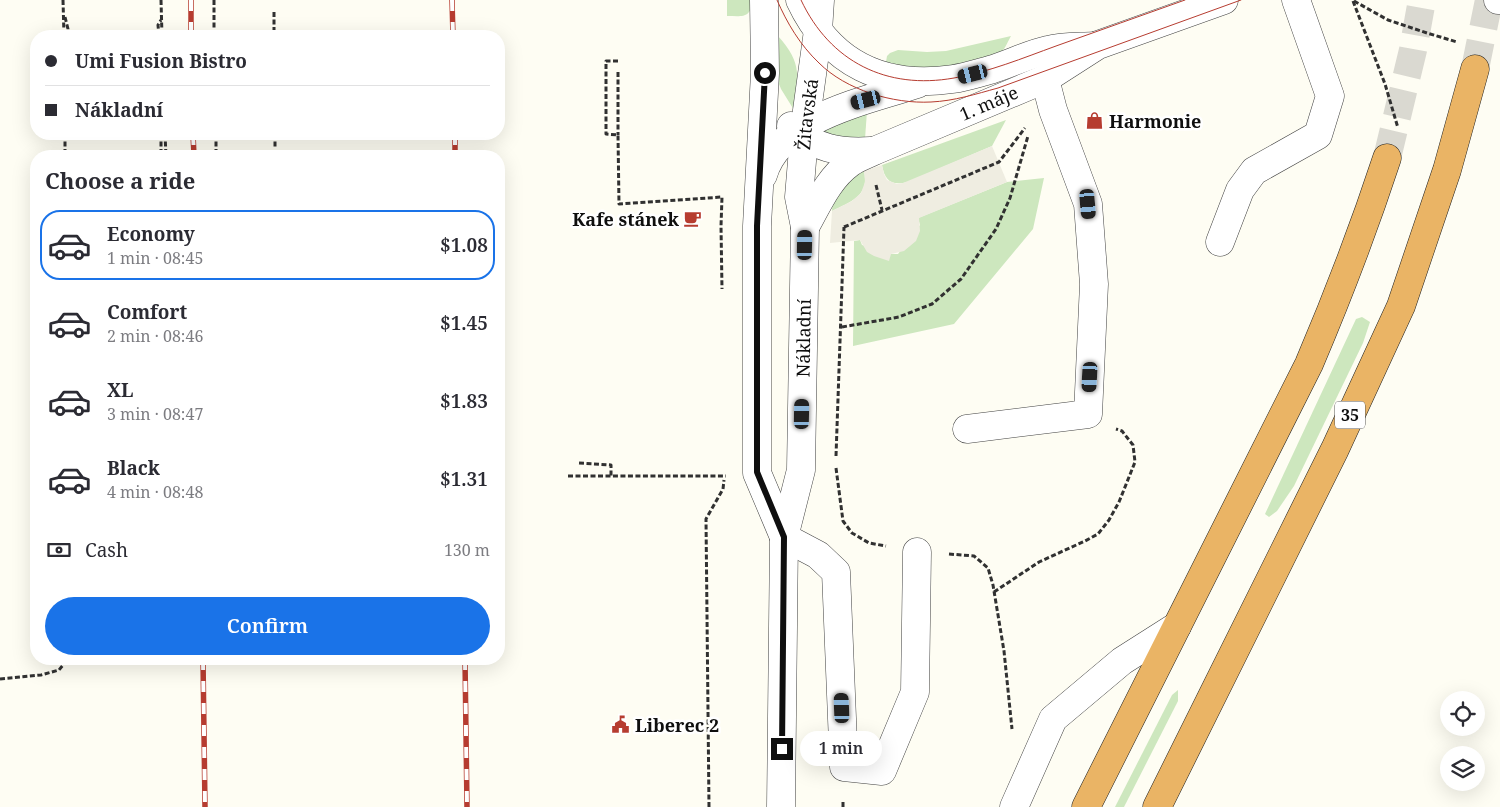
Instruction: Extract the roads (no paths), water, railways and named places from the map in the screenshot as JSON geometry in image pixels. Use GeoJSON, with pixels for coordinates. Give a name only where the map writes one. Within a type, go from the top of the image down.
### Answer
{"type":"FeatureCollection","features":[{"type":"Feature","properties":{"kind":"highway","name":"35"},"geometry":{"type":"LineString","coordinates":[[1157,807],[1335,449],[1401,306],[1447,170],[1476,69]]}},
{"type":"Feature","properties":{"kind":"highway"},"geometry":{"type":"LineString","coordinates":[[1086,807],[1309,364],[1363,231],[1387,158]]}},
{"type":"Feature","properties":{"kind":"street","name":"Nákladní"},"geometry":{"type":"LineString","coordinates":[[764,0],[765,73],[757,226],[757,472],[784,537]]}},
{"type":"Feature","properties":{"kind":"street","name":"1. máje"},"geometry":{"type":"LineString","coordinates":[[800,0],[818,32],[836,51],[856,65],[900,80],[923,82],[954,79],[993,69],[1049,49],[1098,46]]}},
{"type":"Feature","properties":{"kind":"street","name":"1. máje"},"geometry":{"type":"LineString","coordinates":[[822,0],[836,38],[847,52],[878,74]]}},
{"type":"Feature","properties":{"kind":"street","name":"Žitavská"},"geometry":{"type":"LineString","coordinates":[[805,226],[799,196],[802,131],[822,0]]}},
{"type":"Feature","properties":{"kind":"street","name":"1. máje"},"geometry":{"type":"LineString","coordinates":[[805,226],[827,187],[836,175],[850,163],[874,151],[1045,79],[1098,46],[1224,0]]}},
{"type":"Feature","properties":{"kind":"street"},"geometry":{"type":"LineString","coordinates":[[1220,242],[1240,190],[1254,171],[1318,135],[1330,96],[1296,0]]}},
{"type":"Feature","properties":{"kind":"street","name":"1. máje"},"geometry":{"type":"LineString","coordinates":[[765,73],[771,101],[779,114],[821,146],[850,153],[874,151]]}},
{"type":"Feature","properties":{"kind":"street"},"geometry":{"type":"LineString","coordinates":[[967,429],[1088,414],[1094,284],[1088,204],[1053,110],[1045,79]]}},
{"type":"Feature","properties":{"kind":"street","name":"1. máje"},"geometry":{"type":"LineString","coordinates":[[759,191],[766,163],[776,148],[827,114],[856,102],[923,82]]}},
{"type":"Feature","properties":{"kind":"street","name":"Nákladní"},"geometry":{"type":"LineString","coordinates":[[781,807],[784,537],[801,470],[805,226]]}},
{"type":"Feature","properties":{"kind":"street"},"geometry":{"type":"LineString","coordinates":[[784,537],[818,555],[836,572],[844,767],[882,771],[915,692],[917,552]]}},
{"type":"Feature","properties":{"kind":"street"},"geometry":{"type":"LineString","coordinates":[[1014,807],[1053,719],[1122,661],[1177,626]]}},
{"type":"Feature","properties":{"kind":"tunnel"},"geometry":{"type":"LineString","coordinates":[[1387,158],[1413,50],[1422,0]]}},
{"type":"Feature","properties":{"kind":"tunnel"},"geometry":{"type":"LineString","coordinates":[[1475,69],[1489,0]]}},
{"type":"Feature","properties":{"kind":"tram line"},"geometry":{"type":"LineString","coordinates":[[777,0],[800,41],[812,56],[830,73],[856,88],[886,98],[916,102],[948,100],[998,88],[1241,0]]}},
{"type":"Feature","properties":{"kind":"tram line"},"geometry":{"type":"LineString","coordinates":[[801,0],[813,22],[844,55],[863,67],[884,75],[906,80],[929,81],[954,78],[993,68],[1185,0]]}},
{"type":"Feature","properties":{"kind":"railway"},"geometry":{"type":"LineString","coordinates":[[191,0],[191,30]]}},
{"type":"Feature","properties":{"kind":"railway"},"geometry":{"type":"LineString","coordinates":[[452,0],[453,30]]}},
{"type":"Feature","properties":{"kind":"railway"},"geometry":{"type":"LineString","coordinates":[[193,140],[194,150]]}},
{"type":"Feature","properties":{"kind":"railway"},"geometry":{"type":"LineString","coordinates":[[455,140],[455,150]]}},
{"type":"Feature","properties":{"kind":"railway"},"geometry":{"type":"LineString","coordinates":[[203,665],[205,807]]}},
{"type":"Feature","properties":{"kind":"railway"},"geometry":{"type":"LineString","coordinates":[[465,665],[467,807]]}},
{"type":"Feature","properties":{"kind":"place","name":"Harmonie"},"geometry":{"type":"Point","coordinates":[1095,121]}},
{"type":"Feature","properties":{"kind":"place","name":"Kafe stánek"},"geometry":{"type":"Point","coordinates":[693,219]}},
{"type":"Feature","properties":{"kind":"place","name":"Liberec 2"},"geometry":{"type":"Point","coordinates":[621,725]}}]}
